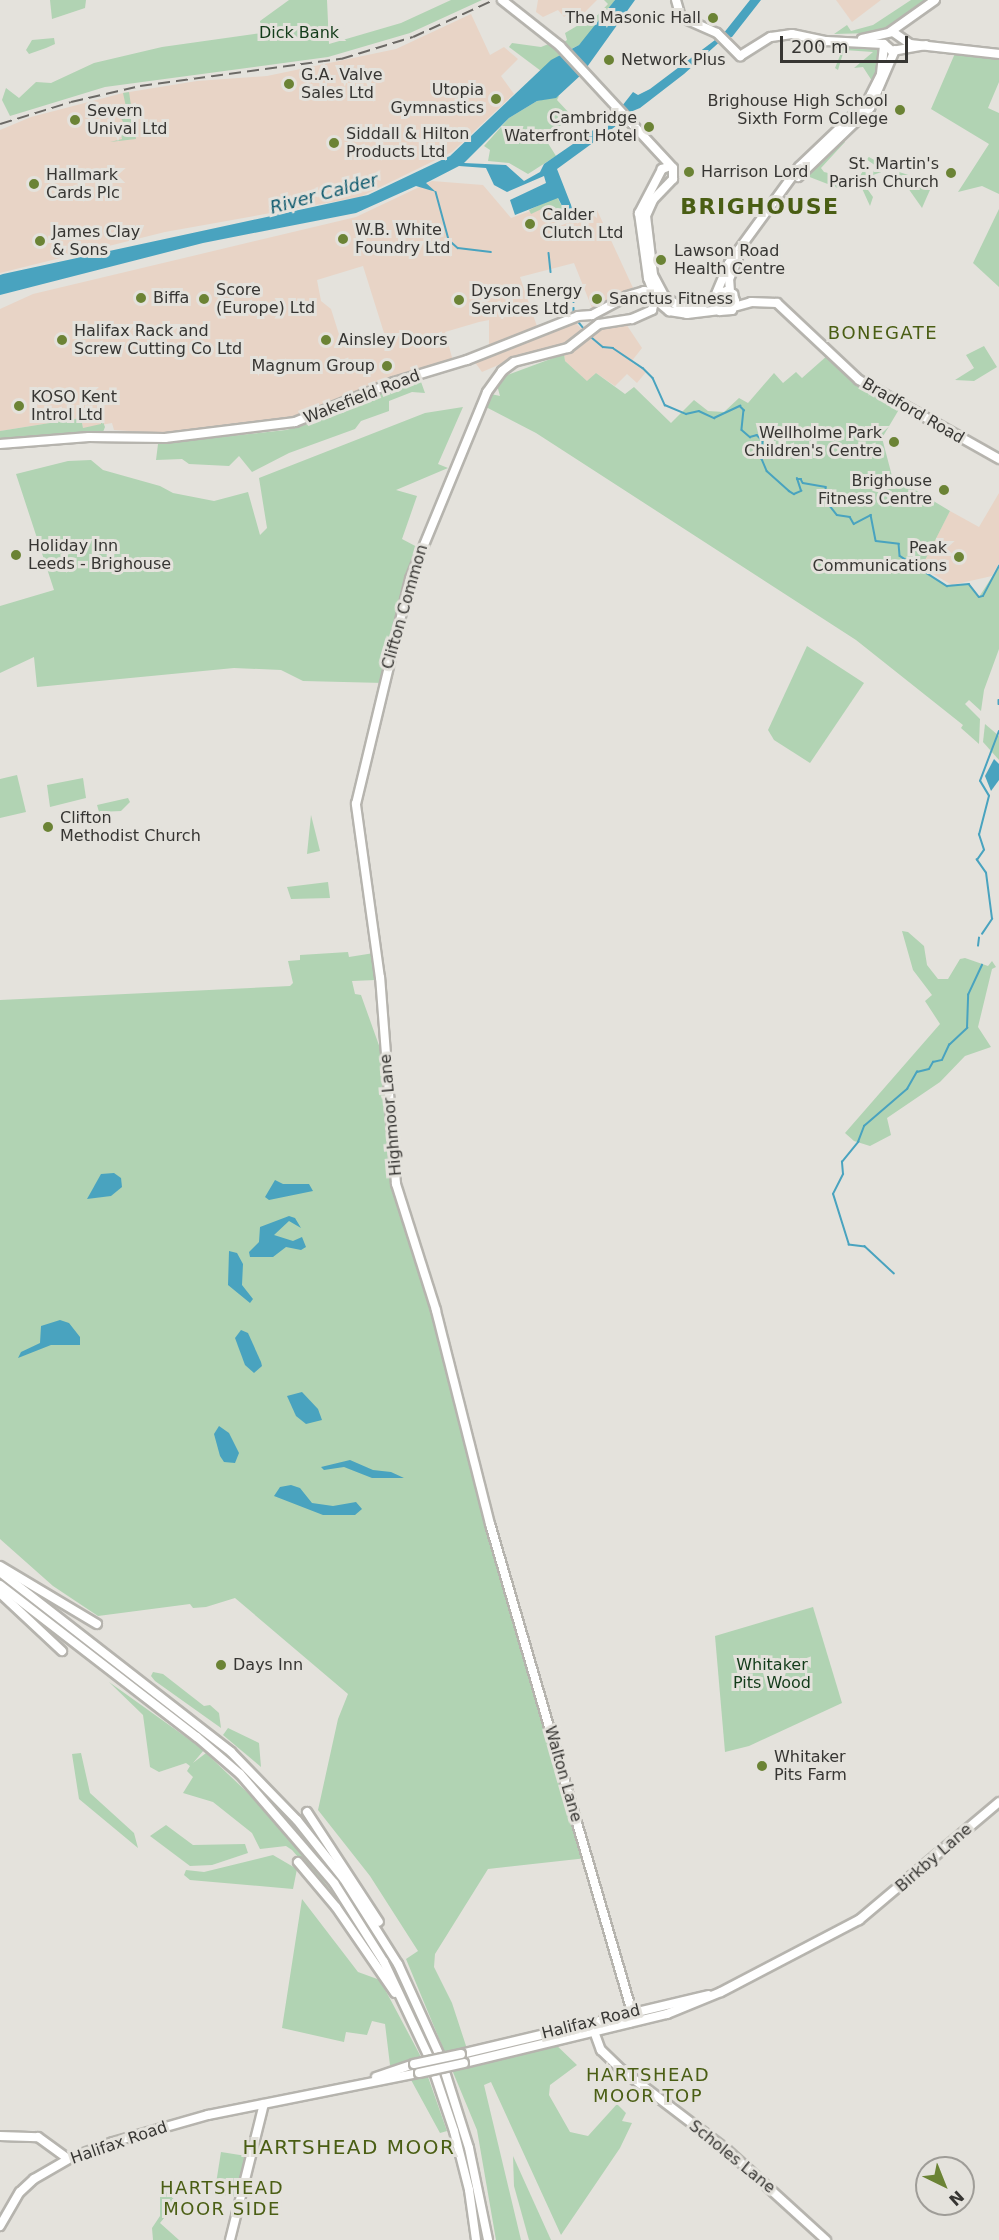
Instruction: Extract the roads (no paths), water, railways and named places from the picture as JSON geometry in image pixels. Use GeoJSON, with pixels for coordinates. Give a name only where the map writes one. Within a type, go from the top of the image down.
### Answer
{"type":"FeatureCollection","features":[{"type":"Feature","properties":{"kind":"highway"},"geometry":{"type":"LineString","coordinates":[[0,1566],[97,1624]]}},
{"type":"Feature","properties":{"kind":"highway"},"geometry":{"type":"LineString","coordinates":[[0,1572],[203,1728],[253,1773],[326,1855],[398,1964]]}},
{"type":"Feature","properties":{"kind":"highway"},"geometry":{"type":"LineString","coordinates":[[0,1585],[197,1737],[260,1793],[334,1883],[384,1962],[417,2029],[454,2131],[476,2240]]}},
{"type":"Feature","properties":{"kind":"highway"},"geometry":{"type":"LineString","coordinates":[[0,1593],[62,1651]]}},
{"type":"Feature","properties":{"kind":"highway"},"geometry":{"type":"LineString","coordinates":[[307,1812],[372,1910],[440,2056],[469,2148],[488,2240]]}},
{"type":"Feature","properties":{"kind":"highway"},"geometry":{"type":"LineString","coordinates":[[298,1862],[358,1937],[417,2029]]}},
{"type":"Feature","properties":{"kind":"main road"},"geometry":{"type":"LineString","coordinates":[[676,0],[681,17],[723,39],[740,56],[771,37],[792,34],[837,41],[886,40],[900,37],[926,45],[999,54]]}},
{"type":"Feature","properties":{"kind":"main road"},"geometry":{"type":"LineString","coordinates":[[718,310],[716,296],[729,263],[792,176],[867,102],[881,74],[886,40],[907,18],[935,0]]}},
{"type":"Feature","properties":{"kind":"main road"},"geometry":{"type":"LineString","coordinates":[[503,1],[560,46],[661,157],[665,186]]}},
{"type":"Feature","properties":{"kind":"main road"},"geometry":{"type":"LineString","coordinates":[[734,307],[729,279],[738,258],[802,171],[870,108],[896,50],[907,18]]}},
{"type":"Feature","properties":{"kind":"main road"},"geometry":{"type":"LineString","coordinates":[[886,40],[896,50]]}},
{"type":"Feature","properties":{"kind":"main road"},"geometry":{"type":"LineString","coordinates":[[896,50],[926,45]]}},
{"type":"Feature","properties":{"kind":"main road"},"geometry":{"type":"LineString","coordinates":[[596,313],[602,323],[632,319],[652,310],[655,293],[646,220],[649,208],[674,176],[664,170]]}},
{"type":"Feature","properties":{"kind":"main road"},"geometry":{"type":"LineString","coordinates":[[664,170],[638,219],[655,293],[669,311]]}},
{"type":"Feature","properties":{"kind":"main road"},"geometry":{"type":"LineString","coordinates":[[655,293],[686,308],[699,307],[716,296],[732,293]]}},
{"type":"Feature","properties":{"kind":"main road","name":"Wakefield Road"},"geometry":{"type":"LineString","coordinates":[[0,446],[89,437],[165,438],[295,422],[394,382],[481,355],[576,317],[596,313],[655,293]]}},
{"type":"Feature","properties":{"kind":"main road","name":"Bradford Road"},"geometry":{"type":"LineString","coordinates":[[732,293],[747,302]]}},
{"type":"Feature","properties":{"kind":"main road","name":"Bradford Road"},"geometry":{"type":"LineString","coordinates":[[652,310],[687,314],[718,310],[727,312],[747,302],[771,301],[787,309],[828,355],[859,380],[999,459]]}},
{"type":"Feature","properties":{"kind":"main road","name":"Clifton Common"},"geometry":{"type":"LineString","coordinates":[[356,804],[410,579],[492,385],[514,362],[568,348],[602,323]]}},
{"type":"Feature","properties":{"kind":"main road","name":"Highmoor Lane"},"geometry":{"type":"LineString","coordinates":[[356,804],[380,978],[396,1184],[436,1310],[490,1524]]}},
{"type":"Feature","properties":{"kind":"main road","name":"Walton Lane"},"geometry":{"type":"LineString","coordinates":[[490,1524],[632,2012]]}},
{"type":"Feature","properties":{"kind":"main road","name":"Birkby Lane"},"geometry":{"type":"LineString","coordinates":[[868,1914],[999,1802]]}},
{"type":"Feature","properties":{"kind":"main road","name":"Halifax Road"},"geometry":{"type":"LineString","coordinates":[[0,2226],[20,2192],[68,2159],[144,2132],[264,2104],[464,2063],[663,2015],[721,1992],[801,1953],[868,1914]]}},
{"type":"Feature","properties":{"kind":"main road","name":"Halifax Road"},"geometry":{"type":"LineString","coordinates":[[349,2086],[414,2064],[721,1992]]}},
{"type":"Feature","properties":{"kind":"main road"},"geometry":{"type":"LineString","coordinates":[[629,2023],[632,2012],[643,2017],[663,2015]]}},
{"type":"Feature","properties":{"kind":"main road","name":"Scholes Lane"},"geometry":{"type":"LineString","coordinates":[[591,2023],[601,2050],[641,2088],[727,2150],[826,2240]]}},
{"type":"Feature","properties":{"kind":"main road"},"geometry":{"type":"LineString","coordinates":[[230,2240],[264,2104]]}},
{"type":"Feature","properties":{"kind":"main road"},"geometry":{"type":"LineString","coordinates":[[0,2136],[38,2137],[68,2159]]}},
{"type":"Feature","properties":{"kind":"water"},"geometry":{"type":"Polygon","coordinates":[[[615,0],[635,0],[582,74],[556,98],[537,101],[509,118],[464,163],[506,165],[524,181],[540,172],[544,164],[615,115],[633,92],[638,95],[650,89],[723,34],[750,0],[761,0],[732,37],[724,38],[684,74],[640,108],[623,115],[616,126],[557,169],[573,210],[571,215],[567,216],[558,198],[515,215],[510,200],[546,183],[544,176],[507,192],[494,185],[486,168],[459,166],[426,183],[436,192],[416,186],[356,213],[203,243],[0,295],[0,275],[3,274],[368,195],[450,156],[551,60],[579,45],[615,0]]]}},
{"type":"Feature","properties":{"kind":"water"},"geometry":{"type":"Polygon","coordinates":[[[994,759],[999,764],[999,780],[991,791],[985,776],[994,759]]]}},
{"type":"Feature","properties":{"kind":"water"},"geometry":{"type":"Polygon","coordinates":[[[114,1173],[121,1178],[122,1187],[111,1196],[87,1199],[101,1174],[114,1173]]]}},
{"type":"Feature","properties":{"kind":"water"},"geometry":{"type":"Polygon","coordinates":[[[275,1180],[283,1184],[309,1184],[313,1191],[269,1200],[265,1197],[275,1180]]]}},
{"type":"Feature","properties":{"kind":"water"},"geometry":{"type":"Polygon","coordinates":[[[289,1216],[295,1218],[301,1228],[289,1221],[274,1235],[293,1241],[302,1237],[306,1247],[301,1250],[286,1247],[273,1257],[250,1257],[249,1252],[259,1242],[260,1227],[289,1216]]]}},
{"type":"Feature","properties":{"kind":"water"},"geometry":{"type":"Polygon","coordinates":[[[229,1251],[237,1253],[243,1264],[242,1285],[253,1299],[250,1303],[228,1285],[229,1251]]]}},
{"type":"Feature","properties":{"kind":"water"},"geometry":{"type":"Polygon","coordinates":[[[60,1320],[69,1323],[80,1337],[80,1345],[51,1345],[18,1358],[21,1352],[40,1343],[41,1326],[60,1320]]]}},
{"type":"Feature","properties":{"kind":"water"},"geometry":{"type":"Polygon","coordinates":[[[241,1330],[248,1333],[261,1362],[262,1366],[254,1373],[245,1365],[235,1338],[241,1330]]]}},
{"type":"Feature","properties":{"kind":"water"},"geometry":{"type":"Polygon","coordinates":[[[302,1392],[318,1409],[322,1420],[306,1424],[296,1416],[287,1396],[302,1392]]]}},
{"type":"Feature","properties":{"kind":"water"},"geometry":{"type":"Polygon","coordinates":[[[219,1426],[229,1433],[239,1453],[235,1463],[224,1462],[220,1456],[214,1434],[219,1426]]]}},
{"type":"Feature","properties":{"kind":"water"},"geometry":{"type":"Polygon","coordinates":[[[350,1460],[373,1470],[391,1472],[404,1478],[372,1478],[344,1467],[324,1470],[321,1467],[350,1460]]]}},
{"type":"Feature","properties":{"kind":"water"},"geometry":{"type":"Polygon","coordinates":[[[291,1485],[300,1488],[312,1503],[333,1506],[356,1502],[362,1509],[355,1515],[323,1515],[274,1496],[280,1487],[291,1485]]]}},
{"type":"Feature","properties":{"kind":"waterway"},"geometry":{"type":"LineString","coordinates":[[436,192],[449,240],[458,248],[491,252]]}},
{"type":"Feature","properties":{"kind":"waterway"},"geometry":{"type":"LineString","coordinates":[[549,253],[551,272]]}},
{"type":"Feature","properties":{"kind":"waterway"},"geometry":{"type":"LineString","coordinates":[[574,296],[574,302]]}},
{"type":"Feature","properties":{"kind":"waterway"},"geometry":{"type":"LineString","coordinates":[[577,320],[585,330]]}},
{"type":"Feature","properties":{"kind":"waterway"},"geometry":{"type":"LineString","coordinates":[[590,336],[603,347],[613,348],[643,368],[653,378],[665,405],[686,414],[699,411],[714,418],[740,406],[744,410],[742,430],[750,437],[757,435],[763,441],[762,459],[767,471],[789,491],[794,494],[801,491],[797,479],[801,479],[803,483],[826,487],[827,502],[837,515],[850,517],[854,524],[871,515],[876,541],[899,544],[900,556],[947,586],[969,584],[979,597],[983,596],[999,566]]}},
{"type":"Feature","properties":{"kind":"waterway"},"geometry":{"type":"LineString","coordinates":[[982,934],[992,919],[986,873],[977,860],[984,850],[979,835],[989,796],[980,781],[999,731]]}},
{"type":"Feature","properties":{"kind":"waterway"},"geometry":{"type":"LineString","coordinates":[[978,946],[979,938]]}},
{"type":"Feature","properties":{"kind":"waterway"},"geometry":{"type":"LineString","coordinates":[[894,1274],[865,1247],[849,1245],[833,1194],[843,1174],[842,1162],[858,1142],[864,1126],[907,1089],[917,1072],[929,1069],[933,1062],[942,1060],[949,1045],[967,1028],[968,995],[982,965]]}},
{"type":"Feature","properties":{"kind":"railway"},"geometry":{"type":"LineString","coordinates":[[0,124],[71,102],[140,86],[341,59],[413,37],[494,0]]}},
{"type":"Feature","properties":{"kind":"place","name":"The Masonic Hall"},"geometry":{"type":"Point","coordinates":[713,18]}},
{"type":"Feature","properties":{"kind":"place","name":"Network Plus"},"geometry":{"type":"Point","coordinates":[609,60]}},
{"type":"Feature","properties":{"kind":"place","name":"G.A. Valve Sales Ltd"},"geometry":{"type":"Point","coordinates":[289,84]}},
{"type":"Feature","properties":{"kind":"place","name":"Utopia Gymnastics"},"geometry":{"type":"Point","coordinates":[496,99]}},
{"type":"Feature","properties":{"kind":"place","name":"Brighouse High School Sixth Form College"},"geometry":{"type":"Point","coordinates":[900,110]}},
{"type":"Feature","properties":{"kind":"place","name":"Severn Unival Ltd"},"geometry":{"type":"Point","coordinates":[75,120]}},
{"type":"Feature","properties":{"kind":"place","name":"Cambridge Waterfront Hotel"},"geometry":{"type":"Point","coordinates":[649,127]}},
{"type":"Feature","properties":{"kind":"place","name":"Siddall & Hilton Products Ltd"},"geometry":{"type":"Point","coordinates":[334,143]}},
{"type":"Feature","properties":{"kind":"place","name":"Harrison Lord"},"geometry":{"type":"Point","coordinates":[689,172]}},
{"type":"Feature","properties":{"kind":"place","name":"St. Martin's Parish Church"},"geometry":{"type":"Point","coordinates":[951,173]}},
{"type":"Feature","properties":{"kind":"place","name":"Hallmark Cards Plc"},"geometry":{"type":"Point","coordinates":[34,184]}},
{"type":"Feature","properties":{"kind":"place","name":"Calder Clutch Ltd"},"geometry":{"type":"Point","coordinates":[530,224]}},
{"type":"Feature","properties":{"kind":"place","name":"W.B. White Foundry Ltd"},"geometry":{"type":"Point","coordinates":[343,239]}},
{"type":"Feature","properties":{"kind":"place","name":"James Clay & Sons"},"geometry":{"type":"Point","coordinates":[40,241]}},
{"type":"Feature","properties":{"kind":"place","name":"Lawson Road Health Centre"},"geometry":{"type":"Point","coordinates":[661,260]}},
{"type":"Feature","properties":{"kind":"place","name":"Biffa"},"geometry":{"type":"Point","coordinates":[141,298]}},
{"type":"Feature","properties":{"kind":"place","name":"Score (Europe) Ltd"},"geometry":{"type":"Point","coordinates":[204,299]}},
{"type":"Feature","properties":{"kind":"place","name":"Sanctus Fitness"},"geometry":{"type":"Point","coordinates":[597,299]}},
{"type":"Feature","properties":{"kind":"place","name":"Dyson Energy Services Ltd"},"geometry":{"type":"Point","coordinates":[459,300]}},
{"type":"Feature","properties":{"kind":"place","name":"Halifax Rack and Screw Cutting Co Ltd"},"geometry":{"type":"Point","coordinates":[62,340]}},
{"type":"Feature","properties":{"kind":"place","name":"Ainsley Doors"},"geometry":{"type":"Point","coordinates":[326,340]}},
{"type":"Feature","properties":{"kind":"place","name":"Magnum Group"},"geometry":{"type":"Point","coordinates":[387,366]}},
{"type":"Feature","properties":{"kind":"place","name":"KOSO Kent Introl Ltd"},"geometry":{"type":"Point","coordinates":[19,406]}},
{"type":"Feature","properties":{"kind":"place","name":"Wellholme Park Children's Centre"},"geometry":{"type":"Point","coordinates":[894,442]}},
{"type":"Feature","properties":{"kind":"place","name":"Brighouse Fitness Centre"},"geometry":{"type":"Point","coordinates":[944,490]}},
{"type":"Feature","properties":{"kind":"place","name":"Holiday Inn Leeds - Brighouse"},"geometry":{"type":"Point","coordinates":[16,555]}},
{"type":"Feature","properties":{"kind":"place","name":"Peak Communications"},"geometry":{"type":"Point","coordinates":[959,557]}},
{"type":"Feature","properties":{"kind":"place","name":"Clifton Methodist Church"},"geometry":{"type":"Point","coordinates":[48,827]}},
{"type":"Feature","properties":{"kind":"place","name":"Days Inn"},"geometry":{"type":"Point","coordinates":[221,1665]}},
{"type":"Feature","properties":{"kind":"place","name":"Whitaker Pits Farm"},"geometry":{"type":"Point","coordinates":[762,1766]}},
{"type":"Feature","properties":{"kind":"district","name":"BRIGHOUSE"},"geometry":{"type":"Point","coordinates":[760,207]}},
{"type":"Feature","properties":{"kind":"district","name":"BONEGATE"},"geometry":{"type":"Point","coordinates":[883,333]}},
{"type":"Feature","properties":{"kind":"district","name":"HARTSHEAD MOOR TOP"},"geometry":{"type":"Point","coordinates":[648,2086]}},
{"type":"Feature","properties":{"kind":"district","name":"HARTSHEAD MOOR"},"geometry":{"type":"Point","coordinates":[349,2147]}},
{"type":"Feature","properties":{"kind":"district","name":"HARTSHEAD MOOR SIDE"},"geometry":{"type":"Point","coordinates":[222,2199]}},
{"type":"Feature","properties":{"kind":"park label","name":"Dick Bank"},"geometry":{"type":"Point","coordinates":[299,33]}},
{"type":"Feature","properties":{"kind":"park label","name":"Whitaker Pits Wood"},"geometry":{"type":"Point","coordinates":[772,1674]}},
{"type":"Feature","properties":{"kind":"water label","name":"River Calder"},"geometry":{"type":"Point","coordinates":[324,194]}}]}
